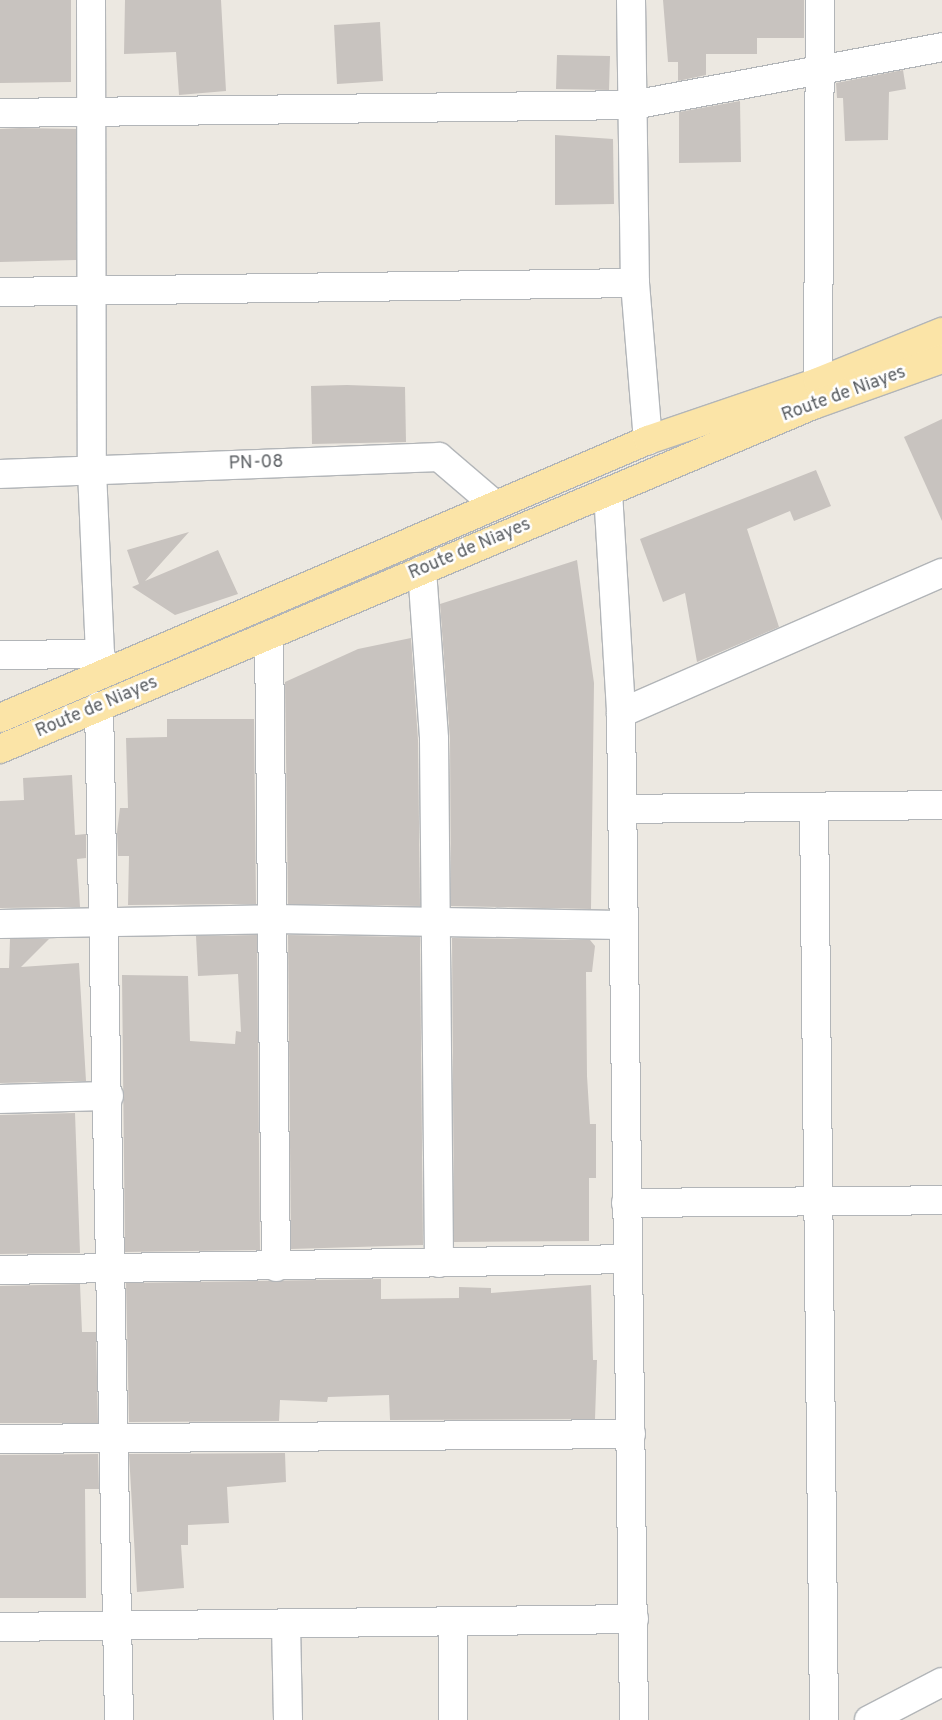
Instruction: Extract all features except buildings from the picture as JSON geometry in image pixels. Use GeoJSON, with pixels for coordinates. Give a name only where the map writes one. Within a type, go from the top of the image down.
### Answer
{"type":"FeatureCollection","features":[{"type":"Feature","properties":{"kind":"main road","name":"Route de Niayes"},"geometry":{"type":"LineString","coordinates":[[0,718],[104,662],[648,440],[818,382],[942,332]]}},
{"type":"Feature","properties":{"kind":"main road","name":"Route de Niayes"},"geometry":{"type":"LineString","coordinates":[[0,749],[100,706],[269,638],[422,570],[813,405],[942,359]]}},
{"type":"Feature","properties":{"kind":"street"},"geometry":{"type":"LineString","coordinates":[[0,655],[104,662],[92,471],[95,291],[91,0]]}},
{"type":"Feature","properties":{"kind":"street"},"geometry":{"type":"LineString","coordinates":[[631,0],[635,283],[648,440]]}},
{"type":"Feature","properties":{"kind":"street"},"geometry":{"type":"LineString","coordinates":[[818,382],[822,67],[820,0]]}},
{"type":"Feature","properties":{"kind":"street"},"geometry":{"type":"LineString","coordinates":[[0,113],[633,105],[822,67],[942,47]]}},
{"type":"Feature","properties":{"kind":"street"},"geometry":{"type":"LineString","coordinates":[[0,292],[635,283]]}},
{"type":"Feature","properties":{"kind":"street","name":"PN-08"},"geometry":{"type":"LineString","coordinates":[[0,474],[439,457],[494,504]]}},
{"type":"Feature","properties":{"kind":"street"},"geometry":{"type":"LineString","coordinates":[[608,492],[621,713],[620,925],[628,1259],[634,1720]]}},
{"type":"Feature","properties":{"kind":"street"},"geometry":{"type":"LineString","coordinates":[[422,570],[434,739],[433,922],[439,1263]]}},
{"type":"Feature","properties":{"kind":"street"},"geometry":{"type":"LineString","coordinates":[[621,713],[942,573]]}},
{"type":"Feature","properties":{"kind":"street"},"geometry":{"type":"LineString","coordinates":[[269,638],[274,919],[276,1267]]}},
{"type":"Feature","properties":{"kind":"street"},"geometry":{"type":"LineString","coordinates":[[100,706],[107,923],[109,1096],[108,1270],[119,1720]]}},
{"type":"Feature","properties":{"kind":"street"},"geometry":{"type":"LineString","coordinates":[[622,809],[814,809],[942,805]]}},
{"type":"Feature","properties":{"kind":"street"},"geometry":{"type":"LineString","coordinates":[[814,809],[816,1202],[824,1720]]}},
{"type":"Feature","properties":{"kind":"street"},"geometry":{"type":"LineString","coordinates":[[0,924],[274,919],[620,925]]}},
{"type":"Feature","properties":{"kind":"street"},"geometry":{"type":"LineString","coordinates":[[0,1099],[109,1096]]}},
{"type":"Feature","properties":{"kind":"street"},"geometry":{"type":"LineString","coordinates":[[626,1203],[942,1200]]}},
{"type":"Feature","properties":{"kind":"street"},"geometry":{"type":"LineString","coordinates":[[0,1270],[108,1270],[628,1259]]}},
{"type":"Feature","properties":{"kind":"street"},"geometry":{"type":"LineString","coordinates":[[0,1439],[631,1434]]}},
{"type":"Feature","properties":{"kind":"street"},"geometry":{"type":"LineString","coordinates":[[0,1627],[634,1620]]}},
{"type":"Feature","properties":{"kind":"street"},"geometry":{"type":"LineString","coordinates":[[453,1622],[453,1720]]}},
{"type":"Feature","properties":{"kind":"street"},"geometry":{"type":"LineString","coordinates":[[286,1624],[288,1720]]}},
{"type":"Feature","properties":{"kind":"street"},"geometry":{"type":"LineString","coordinates":[[869,1720],[942,1682]]}}]}
